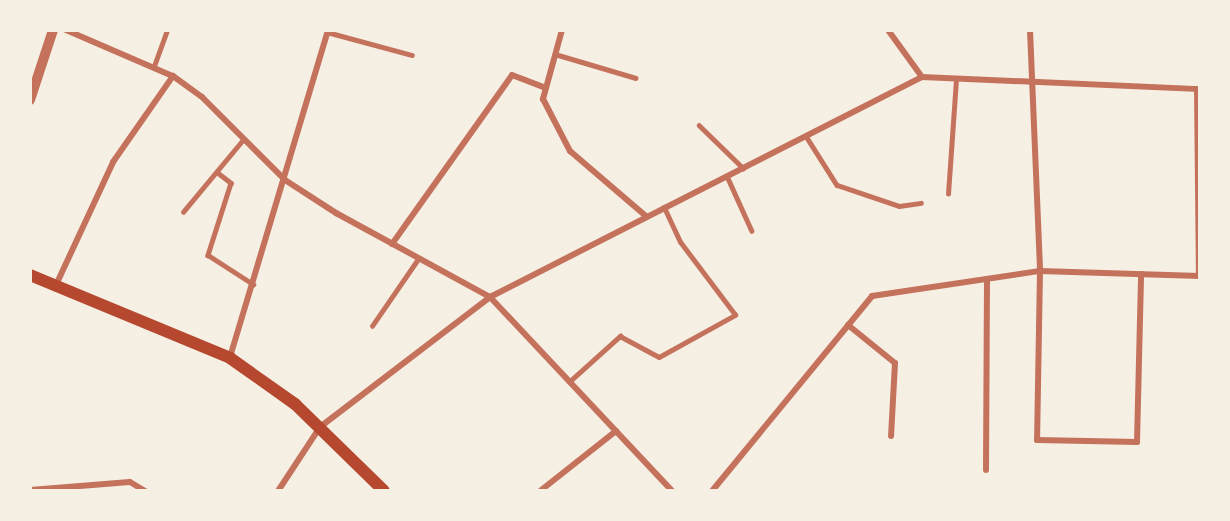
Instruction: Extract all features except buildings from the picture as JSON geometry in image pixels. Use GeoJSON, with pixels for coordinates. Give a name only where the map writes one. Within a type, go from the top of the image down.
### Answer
{"type":"FeatureCollection","features":[{"type":"Feature","properties":{"kind":"main road"},"geometry":{"type":"LineString","coordinates":[[30,275],[230,358],[295,404],[384,491]]}},
{"type":"Feature","properties":{"kind":"street"},"geometry":{"type":"LineString","coordinates":[[30,100],[53,30]]}},
{"type":"Feature","properties":{"kind":"street"},"geometry":{"type":"LineString","coordinates":[[66,30],[173,76],[202,97],[242,141],[285,180],[418,259],[490,297],[672,491]]}},
{"type":"Feature","properties":{"kind":"street"},"geometry":{"type":"LineString","coordinates":[[562,30],[543,99],[570,151],[647,217]]}},
{"type":"Feature","properties":{"kind":"street"},"geometry":{"type":"LineString","coordinates":[[888,30],[922,77]]}},
{"type":"Feature","properties":{"kind":"street"},"geometry":{"type":"LineString","coordinates":[[1030,30],[1040,271],[1037,440],[1137,442],[1141,274]]}},
{"type":"Feature","properties":{"kind":"street"},"geometry":{"type":"LineString","coordinates":[[230,358],[285,180],[327,31]]}},
{"type":"Feature","properties":{"kind":"street"},"geometry":{"type":"LineString","coordinates":[[392,244],[512,75],[546,88]]}},
{"type":"Feature","properties":{"kind":"street"},"geometry":{"type":"LineString","coordinates":[[56,285],[113,162],[173,76]]}},
{"type":"Feature","properties":{"kind":"street"},"geometry":{"type":"LineString","coordinates":[[279,491],[320,427],[490,297],[922,77],[1199,89],[1200,276],[1040,271],[872,296],[712,491]]}},
{"type":"Feature","properties":{"kind":"street"},"geometry":{"type":"LineString","coordinates":[[986,470],[987,279]]}},
{"type":"Feature","properties":{"kind":"street"},"geometry":{"type":"LineString","coordinates":[[848,325],[895,363],[891,436]]}},
{"type":"Feature","properties":{"kind":"street"},"geometry":{"type":"LineString","coordinates":[[540,491],[616,431]]}},
{"type":"Feature","properties":{"kind":"street"},"geometry":{"type":"LineString","coordinates":[[30,490],[130,482],[145,491]]}},
{"type":"Feature","properties":{"kind":"lane"},"geometry":{"type":"LineString","coordinates":[[154,66],[167,30]]}},
{"type":"Feature","properties":{"kind":"lane"},"geometry":{"type":"LineString","coordinates":[[327,31],[412,55]]}},
{"type":"Feature","properties":{"kind":"lane"},"geometry":{"type":"LineString","coordinates":[[555,54],[636,78]]}},
{"type":"Feature","properties":{"kind":"lane"},"geometry":{"type":"LineString","coordinates":[[948,194],[956,79]]}},
{"type":"Feature","properties":{"kind":"lane"},"geometry":{"type":"LineString","coordinates":[[699,125],[743,168]]}},
{"type":"Feature","properties":{"kind":"lane"},"geometry":{"type":"LineString","coordinates":[[806,136],[837,185],[898,206],[921,203]]}},
{"type":"Feature","properties":{"kind":"lane"},"geometry":{"type":"LineString","coordinates":[[183,212],[242,141]]}},
{"type":"Feature","properties":{"kind":"lane"},"geometry":{"type":"LineString","coordinates":[[217,172],[231,183],[208,255],[253,284]]}},
{"type":"Feature","properties":{"kind":"lane"},"geometry":{"type":"LineString","coordinates":[[727,176],[752,231]]}},
{"type":"Feature","properties":{"kind":"lane"},"geometry":{"type":"LineString","coordinates":[[569,382],[620,336],[659,357],[735,315],[680,242],[664,208]]}},
{"type":"Feature","properties":{"kind":"lane"},"geometry":{"type":"LineString","coordinates":[[372,326],[418,259]]}}]}
